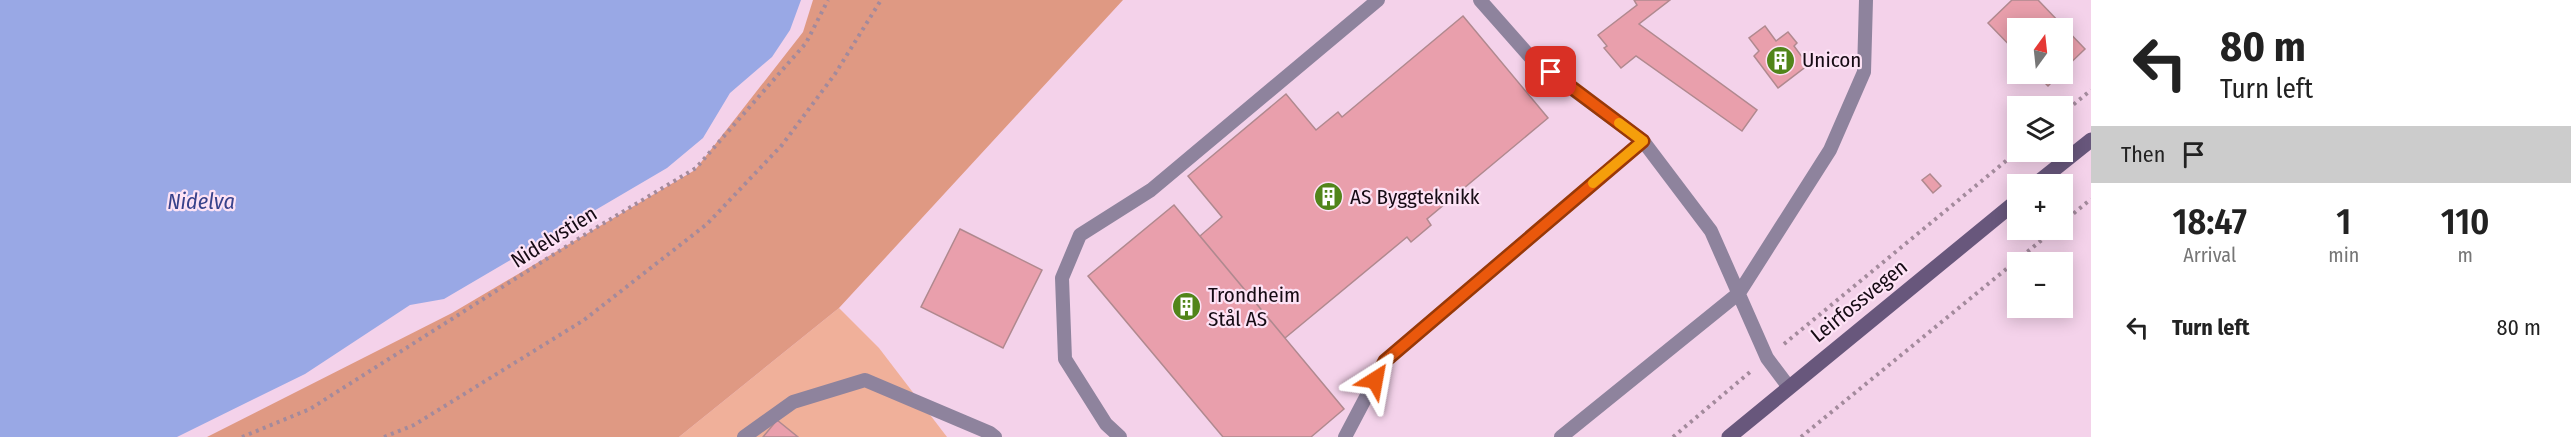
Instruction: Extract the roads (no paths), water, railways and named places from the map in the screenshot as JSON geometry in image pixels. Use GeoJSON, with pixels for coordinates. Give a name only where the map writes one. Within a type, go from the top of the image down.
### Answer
{"type":"FeatureCollection","features":[{"type":"Feature","properties":{"kind":"street"},"geometry":{"type":"LineString","coordinates":[[2048,174],[2091,140]]}},
{"type":"Feature","properties":{"kind":"street","name":"Leirfossvegen"},"geometry":{"type":"LineString","coordinates":[[1729,437],[1788,386],[2007,209]]}},
{"type":"Feature","properties":{"kind":"lane"},"geometry":{"type":"LineString","coordinates":[[1120,437],[1106,424],[1065,359],[1062,278],[1080,235],[1150,190],[1378,0]]}},
{"type":"Feature","properties":{"kind":"lane"},"geometry":{"type":"LineString","coordinates":[[1480,0],[1532,59],[1643,141],[1711,231],[1767,358],[1788,386]]}},
{"type":"Feature","properties":{"kind":"lane"},"geometry":{"type":"LineString","coordinates":[[1561,437],[1739,293],[1830,150],[1864,72],[1866,0]]}},
{"type":"Feature","properties":{"kind":"lane"},"geometry":{"type":"LineString","coordinates":[[1345,437],[1385,361],[1643,141]]}},
{"type":"Feature","properties":{"kind":"lane"},"geometry":{"type":"LineString","coordinates":[[744,437],[793,402],[865,380],[990,433],[994,437]]}},
{"type":"Feature","properties":{"kind":"water","name":"Nidelva"},"geometry":{"type":"Polygon","coordinates":[[[0,0],[801,0],[790,30],[772,57],[730,93],[703,138],[667,168],[444,299],[410,305],[305,374],[177,437],[0,437],[0,0]]]}},
{"type":"Feature","properties":{"kind":"place","name":"Unicon"},"geometry":{"type":"Point","coordinates":[1781,60]}},
{"type":"Feature","properties":{"kind":"place","name":"AS Byggteknikk"},"geometry":{"type":"Point","coordinates":[1329,197]}},
{"type":"Feature","properties":{"kind":"place","name":"Trondheim Stål AS"},"geometry":{"type":"Point","coordinates":[1187,307]}}]}
